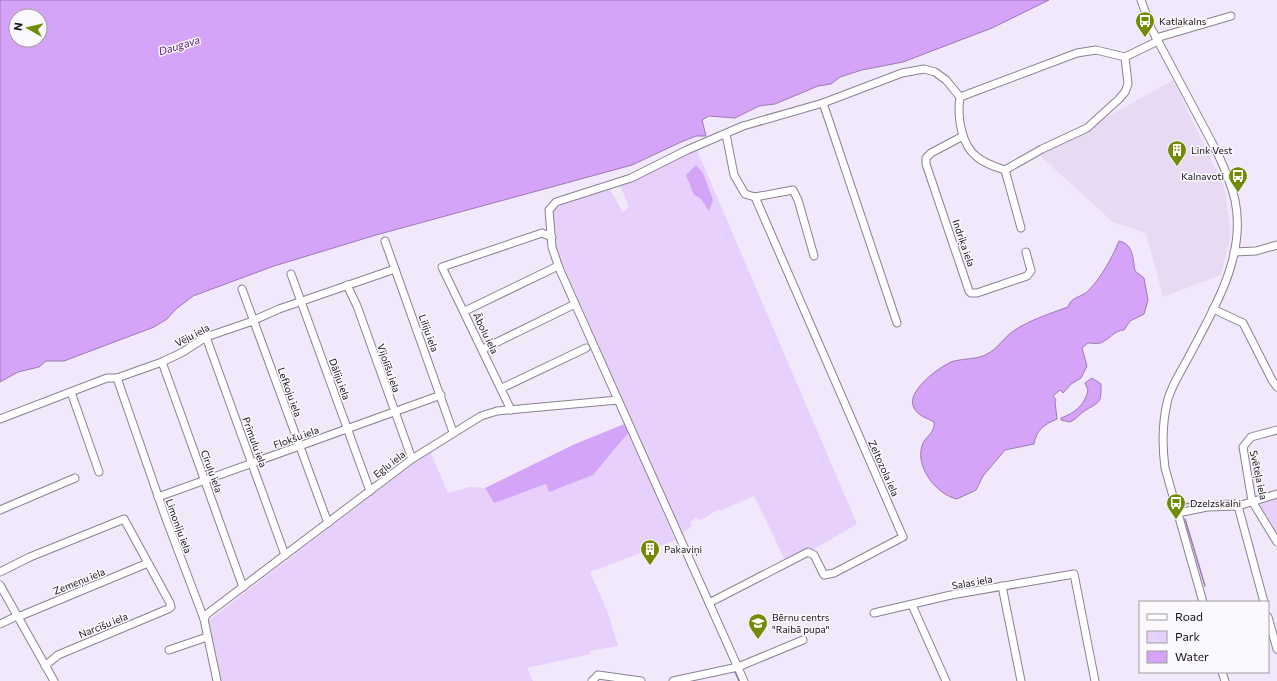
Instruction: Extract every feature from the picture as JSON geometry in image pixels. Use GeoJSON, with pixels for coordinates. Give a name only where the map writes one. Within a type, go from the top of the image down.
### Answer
{"type":"FeatureCollection","features":[{"type":"Feature","properties":{"kind":"street"},"geometry":{"type":"LineString","coordinates":[[1141,0],[1157,39],[1226,172],[1235,201],[1236,235],[1230,272],[1173,388],[1165,414],[1165,468],[1203,601]]}},
{"type":"Feature","properties":{"kind":"street"},"geometry":{"type":"LineString","coordinates":[[960,97],[1086,51],[1100,50],[1125,57],[1157,39],[1231,16]]}},
{"type":"Feature","properties":{"kind":"street"},"geometry":{"type":"LineString","coordinates":[[744,681],[558,266],[554,255],[548,215],[552,205],[631,178],[687,150],[743,126],[823,103],[884,79],[915,70],[929,70],[940,74],[960,97],[959,104],[963,136],[976,157],[990,165],[1005,170],[1032,156],[1042,148],[1087,128],[1119,99],[1126,92],[1128,84],[1125,57]]}},
{"type":"Feature","properties":{"kind":"street"},"geometry":{"type":"LineString","coordinates":[[823,103],[897,323]]}},
{"type":"Feature","properties":{"kind":"street"},"geometry":{"type":"LineString","coordinates":[[726,134],[734,175],[745,194],[755,197],[793,190],[798,200],[814,256]]}},
{"type":"Feature","properties":{"kind":"street","name":"Indriķa iela"},"geometry":{"type":"LineString","coordinates":[[963,136],[931,153],[926,158],[926,164],[969,292],[977,293],[1027,276],[1031,271],[1026,252]]}},
{"type":"Feature","properties":{"kind":"street"},"geometry":{"type":"LineString","coordinates":[[1005,170],[1021,228]]}},
{"type":"Feature","properties":{"kind":"street","name":"Zeltozola iela"},"geometry":{"type":"LineString","coordinates":[[709,603],[808,552],[814,555],[824,575],[834,573],[903,537],[755,197]]}},
{"type":"Feature","properties":{"kind":"street","name":"Ābolu iela"},"geometry":{"type":"LineString","coordinates":[[511,410],[502,388],[442,267],[445,264],[542,233],[552,237]]}},
{"type":"Feature","properties":{"kind":"street","name":"Liliju iela"},"geometry":{"type":"LineString","coordinates":[[385,241],[453,432]]}},
{"type":"Feature","properties":{"kind":"street"},"geometry":{"type":"LineString","coordinates":[[1234,252],[1256,251],[1277,245]]}},
{"type":"Feature","properties":{"kind":"street"},"geometry":{"type":"LineString","coordinates":[[464,311],[558,266]]}},
{"type":"Feature","properties":{"kind":"street","name":"Vēju iela"},"geometry":{"type":"LineString","coordinates":[[0,419],[107,378],[117,378],[162,362],[183,352],[206,337],[301,301],[395,269]]}},
{"type":"Feature","properties":{"kind":"street","name":"Dāliju iela"},"geometry":{"type":"LineString","coordinates":[[292,274],[370,491]]}},
{"type":"Feature","properties":{"kind":"street","name":"Vijolīšu iela"},"geometry":{"type":"LineString","coordinates":[[347,285],[412,459]]}},
{"type":"Feature","properties":{"kind":"street","name":"Lefkoju iela"},"geometry":{"type":"LineString","coordinates":[[242,289],[328,523]]}},
{"type":"Feature","properties":{"kind":"street"},"geometry":{"type":"LineString","coordinates":[[483,349],[575,304]]}},
{"type":"Feature","properties":{"kind":"street"},"geometry":{"type":"LineString","coordinates":[[1213,309],[1243,323],[1277,387]]}},
{"type":"Feature","properties":{"kind":"street","name":"Prīmulu iela"},"geometry":{"type":"LineString","coordinates":[[206,337],[285,555]]}},
{"type":"Feature","properties":{"kind":"street"},"geometry":{"type":"LineString","coordinates":[[502,388],[586,348]]}},
{"type":"Feature","properties":{"kind":"street","name":"Cīruļu iela"},"geometry":{"type":"LineString","coordinates":[[162,362],[244,587]]}},
{"type":"Feature","properties":{"kind":"street","name":"Limoniju iela"},"geometry":{"type":"LineString","coordinates":[[117,378],[158,497],[204,619],[217,681]]}},
{"type":"Feature","properties":{"kind":"street"},"geometry":{"type":"LineString","coordinates":[[71,392],[99,472]]}},
{"type":"Feature","properties":{"kind":"street","name":"Flokšu iela"},"geometry":{"type":"LineString","coordinates":[[158,497],[441,395]]}},
{"type":"Feature","properties":{"kind":"street","name":"Egļu iela"},"geometry":{"type":"LineString","coordinates":[[204,619],[207,614],[412,459],[453,432],[487,413],[618,400]]}},
{"type":"Feature","properties":{"kind":"street","name":"Svēteļa iela"},"geometry":{"type":"LineString","coordinates":[[1277,430],[1251,437],[1243,447],[1252,501],[1277,542]]}},
{"type":"Feature","properties":{"kind":"street"},"geometry":{"type":"LineString","coordinates":[[0,510],[75,478]]}},
{"type":"Feature","properties":{"kind":"street"},"geometry":{"type":"LineString","coordinates":[[1178,513],[1207,507],[1238,506],[1277,494]]}},
{"type":"Feature","properties":{"kind":"street"},"geometry":{"type":"LineString","coordinates":[[1238,506],[1264,601]]}},
{"type":"Feature","properties":{"kind":"street"},"geometry":{"type":"LineString","coordinates":[[0,572],[30,557],[124,519],[148,564]]}},
{"type":"Feature","properties":{"kind":"street","name":"Narcišu iela"},"geometry":{"type":"LineString","coordinates":[[45,666],[58,655],[171,607],[148,564]]}},
{"type":"Feature","properties":{"kind":"street","name":"Zemeņu iela"},"geometry":{"type":"LineString","coordinates":[[0,624],[148,564]]}},
{"type":"Feature","properties":{"kind":"street","name":"Salas iela"},"geometry":{"type":"LineString","coordinates":[[874,613],[951,595],[1074,574],[1095,681]]}},
{"type":"Feature","properties":{"kind":"street"},"geometry":{"type":"LineString","coordinates":[[0,585],[54,681]]}},
{"type":"Feature","properties":{"kind":"street"},"geometry":{"type":"LineString","coordinates":[[1002,586],[1021,681]]}},
{"type":"Feature","properties":{"kind":"street"},"geometry":{"type":"LineString","coordinates":[[912,605],[946,681]]}},
{"type":"Feature","properties":{"kind":"street"},"geometry":{"type":"LineString","coordinates":[[1269,621],[1277,649]]}},
{"type":"Feature","properties":{"kind":"street"},"geometry":{"type":"LineString","coordinates":[[169,650],[207,637]]}},
{"type":"Feature","properties":{"kind":"street"},"geometry":{"type":"LineString","coordinates":[[673,681],[738,667],[803,640]]}},
{"type":"Feature","properties":{"kind":"street"},"geometry":{"type":"LineString","coordinates":[[592,681],[598,675],[641,681]]}},
{"type":"Feature","properties":{"kind":"shaded area"},"geometry":{"type":"Polygon","coordinates":[[[1173,80],[1224,187],[1229,218],[1230,238],[1221,275],[1163,297],[1146,233],[1113,222],[1039,155],[1173,80]]]}},
{"type":"Feature","properties":{"kind":"shaded area"},"geometry":{"type":"Polygon","coordinates":[[[696,165],[703,173],[713,200],[709,211],[701,199],[694,195],[686,175],[696,165]]]}},
{"type":"Feature","properties":{"kind":"shaded area"},"geometry":{"type":"Polygon","coordinates":[[[627,423],[629,432],[593,475],[549,492],[546,484],[494,503],[485,488],[575,444],[627,423]]]}},
{"type":"Feature","properties":{"kind":"green space"},"geometry":{"type":"Polygon","coordinates":[[[695,148],[697,150],[857,524],[812,550],[785,560],[754,496],[720,511],[719,509],[701,520],[696,518],[690,522],[692,525],[682,534],[556,252],[552,212],[559,202],[609,188],[623,212],[629,207],[620,185],[695,148]],[[696,165],[694,195],[701,199],[709,211],[703,173],[696,165]]]}},
{"type":"Feature","properties":{"kind":"green space"},"geometry":{"type":"Polygon","coordinates":[[[629,432],[675,540],[590,572],[608,613],[618,646],[590,651],[591,654],[527,668],[533,681],[221,681],[208,621],[430,451],[448,493],[469,487],[485,488],[494,503],[547,484],[549,491],[593,475],[629,432]]]}},
{"type":"Feature","properties":{"kind":"green space"},"geometry":{"type":"Polygon","coordinates":[[[1277,497],[1277,536],[1257,503],[1277,497]]]}},
{"type":"Feature","properties":{"kind":"water","name":"Daugava"},"geometry":{"type":"Polygon","coordinates":[[[0,0],[1049,0],[992,28],[903,62],[862,70],[840,77],[831,84],[818,86],[775,104],[759,106],[735,118],[709,116],[702,120],[706,136],[696,136],[632,165],[376,235],[274,266],[193,296],[176,309],[167,319],[154,327],[64,361],[46,361],[39,367],[18,372],[0,382],[0,0]]]}},
{"type":"Feature","properties":{"kind":"water"},"geometry":{"type":"Polygon","coordinates":[[[1119,241],[1130,248],[1135,271],[1144,278],[1148,300],[1144,314],[1130,321],[1124,330],[1115,333],[1100,343],[1088,343],[1082,348],[1087,366],[1081,378],[1071,384],[1063,393],[1060,390],[1053,396],[1056,400],[1057,419],[1039,431],[1034,444],[1005,450],[983,476],[976,490],[957,499],[942,492],[929,479],[922,463],[922,446],[932,432],[934,422],[920,415],[914,408],[912,402],[918,388],[938,369],[945,365],[955,361],[983,356],[994,350],[1012,332],[1025,324],[1068,307],[1069,303],[1086,293],[1094,285],[1110,260],[1119,241]]]}},
{"type":"Feature","properties":{"kind":"water"},"geometry":{"type":"Polygon","coordinates":[[[1092,378],[1101,384],[1101,395],[1099,401],[1070,422],[1061,420],[1061,418],[1071,414],[1082,404],[1088,390],[1085,383],[1092,378]]]}},
{"type":"Feature","properties":{"kind":"waterway"},"geometry":{"type":"LineString","coordinates":[[1179,496],[1181,504],[1235,500]]}},
{"type":"Feature","properties":{"kind":"waterway"},"geometry":{"type":"LineString","coordinates":[[1185,519],[1205,586]]}},
{"type":"Feature","properties":{"kind":"waterway"},"geometry":{"type":"LineString","coordinates":[[735,672],[739,681]]}},
{"type":"Feature","properties":{"kind":"place","name":"Katlakalns"},"geometry":{"type":"Point","coordinates":[1145,38]}},
{"type":"Feature","properties":{"kind":"place","name":"Link Vest"},"geometry":{"type":"Point","coordinates":[1177,167]}},
{"type":"Feature","properties":{"kind":"place","name":"Kalnavoti"},"geometry":{"type":"Point","coordinates":[1238,193]}},
{"type":"Feature","properties":{"kind":"place","name":"Dzelzskalni"},"geometry":{"type":"Point","coordinates":[1176,520]}},
{"type":"Feature","properties":{"kind":"place","name":"Pakaviņi"},"geometry":{"type":"Point","coordinates":[650,566]}},
{"type":"Feature","properties":{"kind":"place","name":"Bērnu centrs \"Raibā pupa\""},"geometry":{"type":"Point","coordinates":[758,640]}}]}
